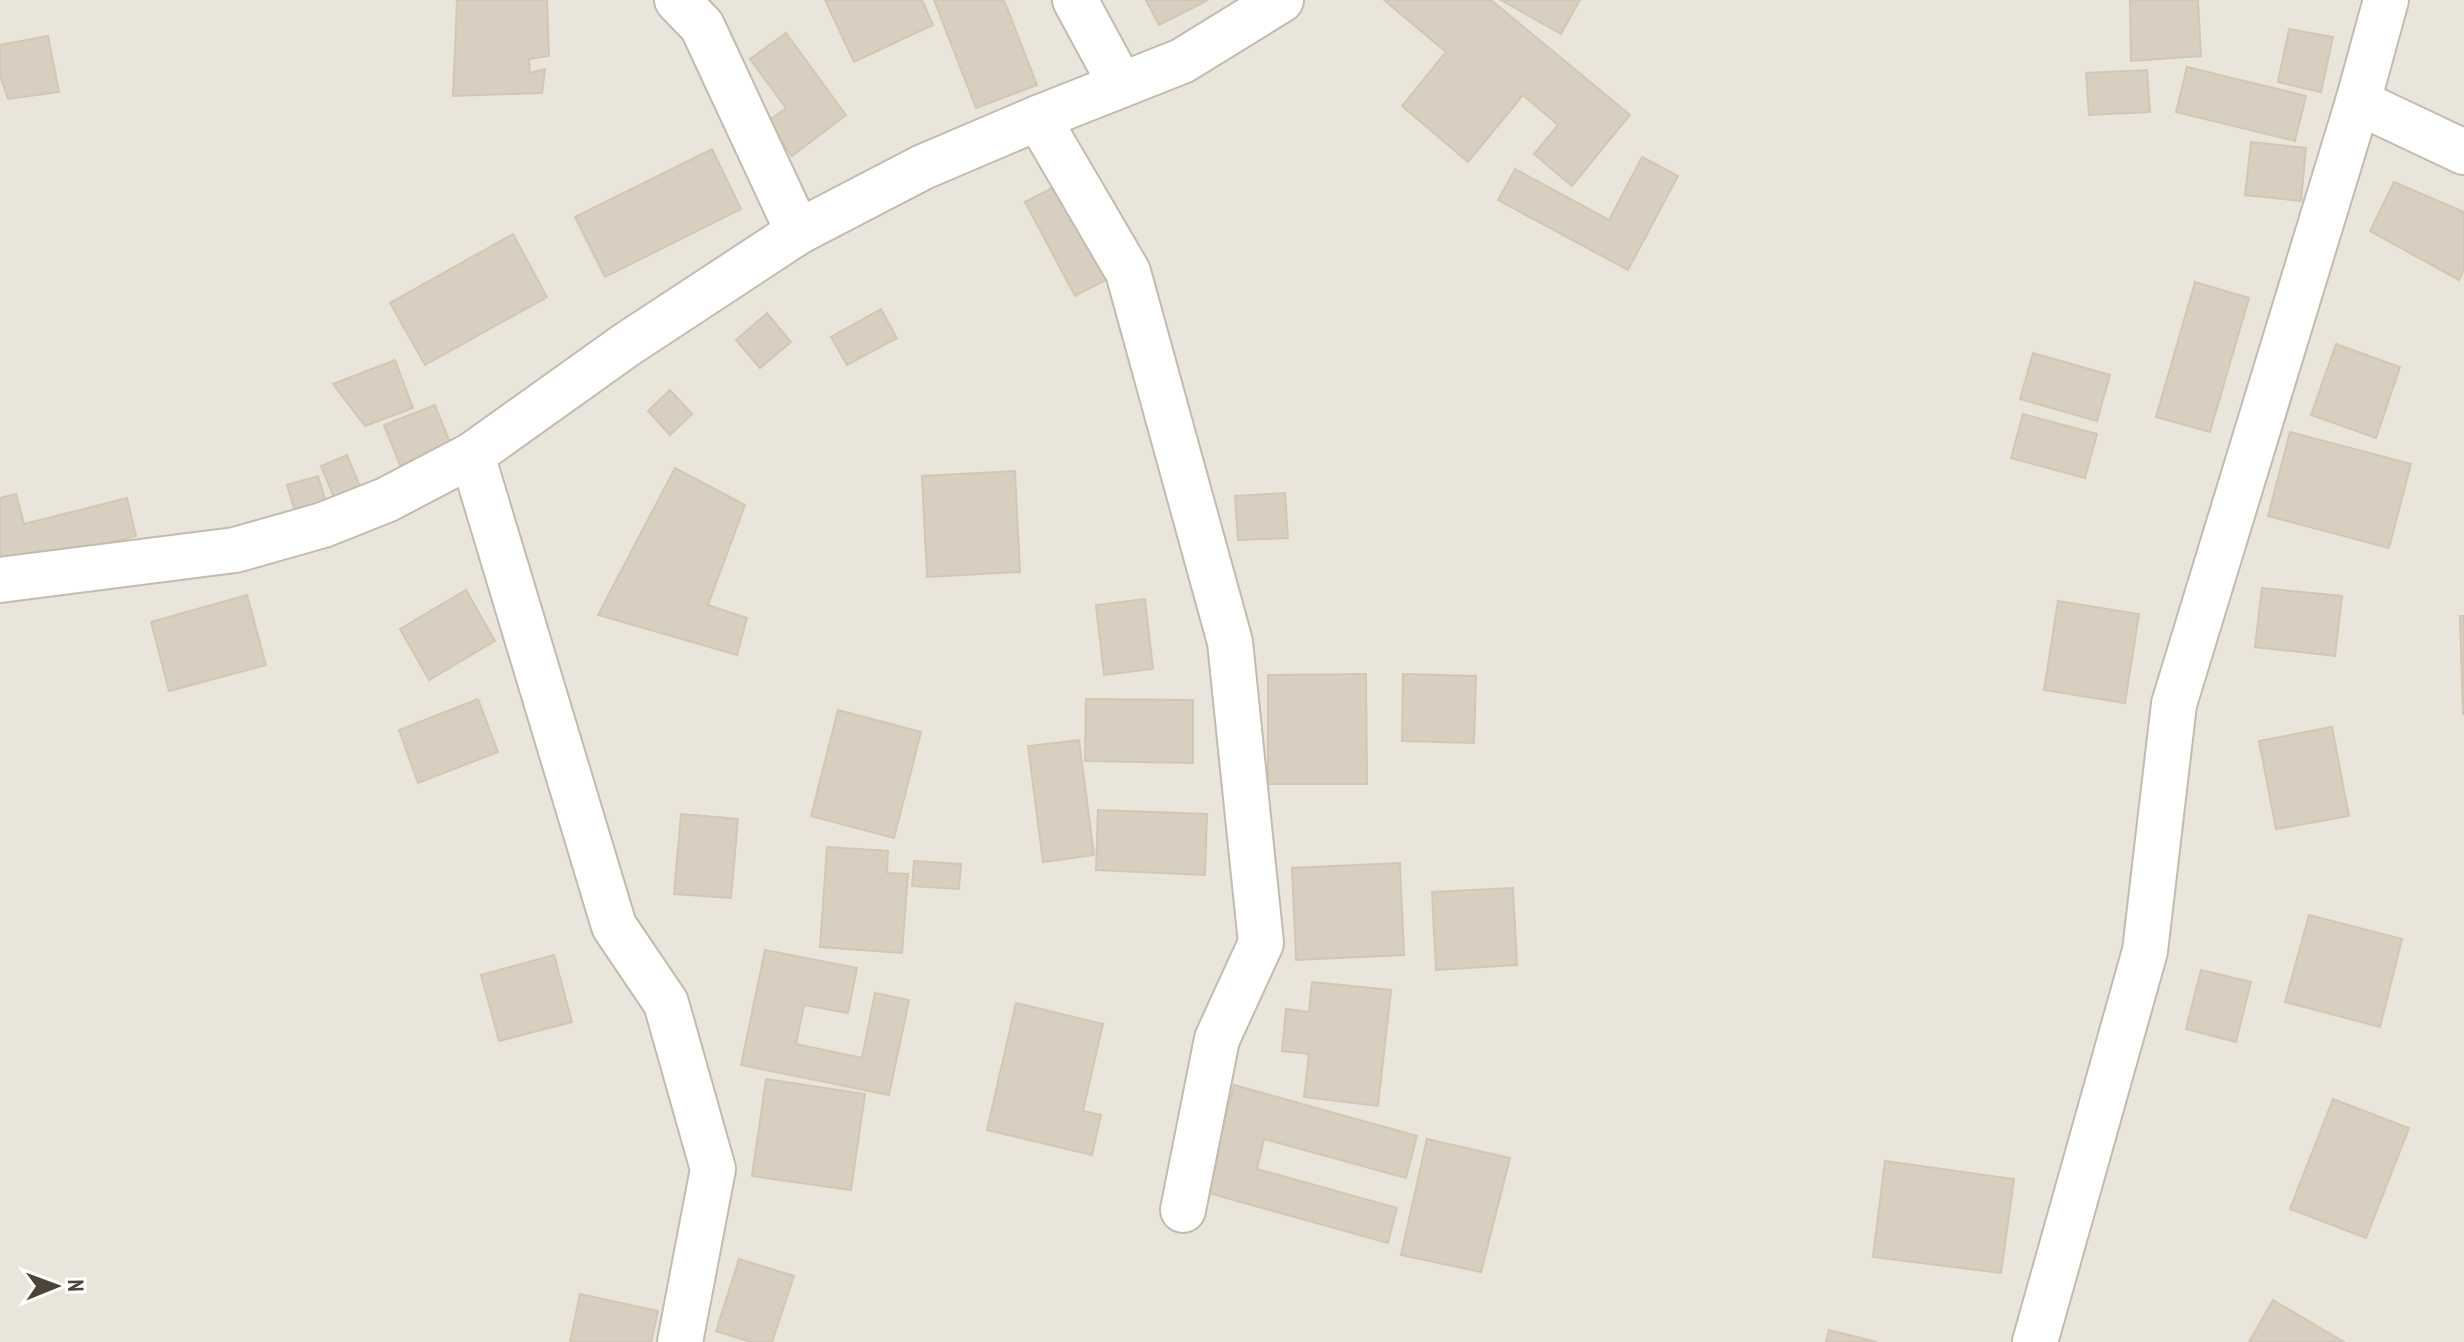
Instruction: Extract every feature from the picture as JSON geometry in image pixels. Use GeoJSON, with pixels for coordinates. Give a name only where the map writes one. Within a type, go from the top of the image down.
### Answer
{"type":"FeatureCollection","features":[{"type":"Feature","properties":{"kind":"street"},"geometry":{"type":"LineString","coordinates":[[677,0],[702,26],[798,232]]}},
{"type":"Feature","properties":{"kind":"street"},"geometry":{"type":"LineString","coordinates":[[1075,0],[1121,85]]}},
{"type":"Feature","properties":{"kind":"street"},"geometry":{"type":"LineString","coordinates":[[0,580],[235,550],[323,525],[386,500],[472,455],[626,345],[798,232],[923,167],[1182,61],[1281,0]]}},
{"type":"Feature","properties":{"kind":"street"},"geometry":{"type":"LineString","coordinates":[[2035,1342],[2145,951],[2174,704],[2358,102],[2386,0]]}},
{"type":"Feature","properties":{"kind":"street"},"geometry":{"type":"LineString","coordinates":[[2358,102],[2464,152]]}},
{"type":"Feature","properties":{"kind":"street"},"geometry":{"type":"LineString","coordinates":[[1038,118],[1128,272],[1230,642],[1261,943],[1217,1039],[1183,1210]]}},
{"type":"Feature","properties":{"kind":"street"},"geometry":{"type":"LineString","coordinates":[[472,455],[614,926],[666,1003],[713,1169],[680,1342]]}},
{"type":"Feature","properties":{"kind":"shaded area"},"geometry":{"type":"Polygon","coordinates":[[[0,0],[2464,0],[2464,1342],[0,1342],[0,0]]]}},
{"type":"Feature","properties":{"kind":"building"},"geometry":{"type":"Polygon","coordinates":[[[457,0],[547,0],[549,56],[529,59],[530,73],[545,69],[542,93],[453,96],[457,0]]]}},
{"type":"Feature","properties":{"kind":"building"},"geometry":{"type":"Polygon","coordinates":[[[825,0],[922,0],[933,25],[854,62],[825,0]]]}},
{"type":"Feature","properties":{"kind":"building"},"geometry":{"type":"Polygon","coordinates":[[[934,0],[1004,0],[1037,85],[976,108],[934,0]]]}},
{"type":"Feature","properties":{"kind":"building"},"geometry":{"type":"Polygon","coordinates":[[[1146,0],[1208,0],[1159,25],[1146,0]]]}},
{"type":"Feature","properties":{"kind":"building"},"geometry":{"type":"Polygon","coordinates":[[[1384,0],[1491,0],[1630,115],[1572,186],[1534,154],[1558,125],[1523,95],[1468,162],[1402,106],[1446,52],[1384,0]]]}},
{"type":"Feature","properties":{"kind":"building"},"geometry":{"type":"Polygon","coordinates":[[[1501,0],[1580,0],[1561,34],[1501,0]]]}},
{"type":"Feature","properties":{"kind":"building"},"geometry":{"type":"Polygon","coordinates":[[[2130,0],[2198,0],[2201,56],[2131,61],[2130,0]]]}},
{"type":"Feature","properties":{"kind":"building"},"geometry":{"type":"Polygon","coordinates":[[[2289,29],[2333,37],[2321,92],[2278,82],[2289,29]]]}},
{"type":"Feature","properties":{"kind":"building"},"geometry":{"type":"Polygon","coordinates":[[[786,33],[846,115],[792,156],[767,122],[786,108],[750,59],[786,33]]]}},
{"type":"Feature","properties":{"kind":"building"},"geometry":{"type":"Polygon","coordinates":[[[48,36],[59,92],[8,99],[0,76],[0,45],[48,36]]]}},
{"type":"Feature","properties":{"kind":"building"},"geometry":{"type":"Polygon","coordinates":[[[2187,67],[2306,96],[2295,141],[2176,112],[2187,67]]]}},
{"type":"Feature","properties":{"kind":"building"},"geometry":{"type":"Polygon","coordinates":[[[2147,70],[2150,112],[2089,115],[2086,73],[2147,70]]]}},
{"type":"Feature","properties":{"kind":"building"},"geometry":{"type":"Polygon","coordinates":[[[2251,142],[2306,148],[2301,201],[2245,195],[2251,142]]]}},
{"type":"Feature","properties":{"kind":"building"},"geometry":{"type":"Polygon","coordinates":[[[712,149],[741,209],[605,277],[575,217],[712,149]]]}},
{"type":"Feature","properties":{"kind":"building"},"geometry":{"type":"Polygon","coordinates":[[[1642,157],[1678,176],[1628,270],[1498,200],[1515,169],[1609,220],[1642,157]]]}},
{"type":"Feature","properties":{"kind":"building"},"geometry":{"type":"Polygon","coordinates":[[[2394,182],[2464,212],[2464,269],[2459,280],[2370,231],[2394,182]]]}},
{"type":"Feature","properties":{"kind":"building"},"geometry":{"type":"Polygon","coordinates":[[[1058,185],[1108,279],[1075,296],[1025,202],[1058,185]]]}},
{"type":"Feature","properties":{"kind":"building"},"geometry":{"type":"Polygon","coordinates":[[[513,234],[547,297],[425,365],[390,303],[513,234]]]}},
{"type":"Feature","properties":{"kind":"building"},"geometry":{"type":"Polygon","coordinates":[[[2195,282],[2249,298],[2210,432],[2156,417],[2195,282]]]}},
{"type":"Feature","properties":{"kind":"building"},"geometry":{"type":"Polygon","coordinates":[[[881,309],[897,338],[847,365],[831,337],[881,309]]]}},
{"type":"Feature","properties":{"kind":"building"},"geometry":{"type":"Polygon","coordinates":[[[767,313],[791,342],[760,368],[736,340],[767,313]]]}},
{"type":"Feature","properties":{"kind":"building"},"geometry":{"type":"Polygon","coordinates":[[[2336,344],[2400,367],[2376,438],[2311,415],[2336,344]]]}},
{"type":"Feature","properties":{"kind":"building"},"geometry":{"type":"Polygon","coordinates":[[[2033,353],[2110,375],[2097,421],[2020,399],[2033,353]]]}},
{"type":"Feature","properties":{"kind":"building"},"geometry":{"type":"Polygon","coordinates":[[[395,360],[413,408],[365,426],[333,384],[395,360]]]}},
{"type":"Feature","properties":{"kind":"building"},"geometry":{"type":"Polygon","coordinates":[[[670,390],[692,414],[670,435],[648,411],[670,390]]]}},
{"type":"Feature","properties":{"kind":"building"},"geometry":{"type":"Polygon","coordinates":[[[435,405],[453,450],[402,470],[384,425],[435,405]]]}},
{"type":"Feature","properties":{"kind":"building"},"geometry":{"type":"Polygon","coordinates":[[[2023,414],[2097,434],[2085,478],[2011,458],[2023,414]]]}},
{"type":"Feature","properties":{"kind":"building"},"geometry":{"type":"Polygon","coordinates":[[[2290,432],[2411,464],[2389,548],[2268,516],[2290,432]]]}},
{"type":"Feature","properties":{"kind":"building"},"geometry":{"type":"Polygon","coordinates":[[[347,455],[361,489],[335,500],[321,466],[347,455]]]}},
{"type":"Feature","properties":{"kind":"building"},"geometry":{"type":"Polygon","coordinates":[[[675,468],[745,505],[708,605],[747,618],[737,655],[598,615],[675,468]]]}},
{"type":"Feature","properties":{"kind":"building"},"geometry":{"type":"Polygon","coordinates":[[[1015,471],[1020,572],[927,577],[922,476],[1015,471]]]}},
{"type":"Feature","properties":{"kind":"building"},"geometry":{"type":"Polygon","coordinates":[[[318,476],[330,515],[299,524],[287,485],[318,476]]]}},
{"type":"Feature","properties":{"kind":"building"},"geometry":{"type":"Polygon","coordinates":[[[1285,493],[1288,538],[1238,540],[1235,496],[1285,493]]]}},
{"type":"Feature","properties":{"kind":"building"},"geometry":{"type":"Polygon","coordinates":[[[16,494],[24,524],[127,498],[136,536],[4,569],[0,554],[0,498],[16,494]]]}},
{"type":"Feature","properties":{"kind":"building"},"geometry":{"type":"Polygon","coordinates":[[[2262,588],[2342,596],[2335,656],[2255,647],[2262,588]]]}},
{"type":"Feature","properties":{"kind":"building"},"geometry":{"type":"Polygon","coordinates":[[[466,590],[495,641],[429,680],[400,629],[466,590]]]}},
{"type":"Feature","properties":{"kind":"building"},"geometry":{"type":"Polygon","coordinates":[[[247,595],[266,665],[169,691],[151,622],[247,595]]]}},
{"type":"Feature","properties":{"kind":"building"},"geometry":{"type":"Polygon","coordinates":[[[1145,599],[1153,669],[1104,675],[1096,605],[1145,599]]]}},
{"type":"Feature","properties":{"kind":"building"},"geometry":{"type":"Polygon","coordinates":[[[2058,601],[2139,614],[2125,703],[2044,690],[2058,601]]]}},
{"type":"Feature","properties":{"kind":"building"},"geometry":{"type":"Polygon","coordinates":[[[2460,616],[2464,616],[2464,714],[2463,714],[2460,616]]]}},
{"type":"Feature","properties":{"kind":"building"},"geometry":{"type":"Polygon","coordinates":[[[1366,674],[1367,784],[1268,784],[1268,675],[1366,674]]]}},
{"type":"Feature","properties":{"kind":"building"},"geometry":{"type":"Polygon","coordinates":[[[1403,674],[1476,676],[1474,743],[1402,741],[1403,674]]]}},
{"type":"Feature","properties":{"kind":"building"},"geometry":{"type":"Polygon","coordinates":[[[478,699],[498,752],[418,783],[399,730],[478,699]]]}},
{"type":"Feature","properties":{"kind":"building"},"geometry":{"type":"Polygon","coordinates":[[[1086,699],[1193,700],[1193,763],[1085,761],[1086,699]]]}},
{"type":"Feature","properties":{"kind":"building"},"geometry":{"type":"Polygon","coordinates":[[[838,710],[921,732],[894,838],[811,816],[838,710]]]}},
{"type":"Feature","properties":{"kind":"building"},"geometry":{"type":"Polygon","coordinates":[[[2332,727],[2349,816],[2276,829],[2259,741],[2332,727]]]}},
{"type":"Feature","properties":{"kind":"building"},"geometry":{"type":"Polygon","coordinates":[[[1079,740],[1094,855],[1043,862],[1028,746],[1079,740]]]}},
{"type":"Feature","properties":{"kind":"building"},"geometry":{"type":"Polygon","coordinates":[[[1098,810],[1207,814],[1205,875],[1096,870],[1098,810]]]}},
{"type":"Feature","properties":{"kind":"building"},"geometry":{"type":"Polygon","coordinates":[[[681,814],[738,819],[731,898],[674,894],[681,814]]]}},
{"type":"Feature","properties":{"kind":"building"},"geometry":{"type":"Polygon","coordinates":[[[827,847],[888,851],[887,873],[908,874],[902,953],[820,947],[827,847]]]}},
{"type":"Feature","properties":{"kind":"building"},"geometry":{"type":"Polygon","coordinates":[[[914,861],[961,864],[959,889],[912,886],[914,861]]]}},
{"type":"Feature","properties":{"kind":"building"},"geometry":{"type":"Polygon","coordinates":[[[1400,863],[1404,955],[1296,960],[1292,868],[1400,863]]]}},
{"type":"Feature","properties":{"kind":"building"},"geometry":{"type":"Polygon","coordinates":[[[1513,888],[1517,965],[1436,970],[1432,892],[1513,888]]]}},
{"type":"Feature","properties":{"kind":"building"},"geometry":{"type":"Polygon","coordinates":[[[2309,915],[2402,939],[2380,1027],[2285,1002],[2309,915]]]}},
{"type":"Feature","properties":{"kind":"building"},"geometry":{"type":"Polygon","coordinates":[[[765,950],[857,968],[848,1013],[804,1005],[796,1044],[862,1058],[875,993],[909,1000],[889,1095],[741,1065],[765,950]]]}},
{"type":"Feature","properties":{"kind":"building"},"geometry":{"type":"Polygon","coordinates":[[[554,955],[572,1022],[499,1041],[481,975],[554,955]]]}},
{"type":"Feature","properties":{"kind":"building"},"geometry":{"type":"Polygon","coordinates":[[[2201,970],[2251,982],[2236,1042],[2186,1029],[2201,970]]]}},
{"type":"Feature","properties":{"kind":"building"},"geometry":{"type":"Polygon","coordinates":[[[1312,982],[1391,990],[1378,1106],[1304,1097],[1309,1054],[1282,1051],[1286,1009],[1309,1012],[1312,982]]]}},
{"type":"Feature","properties":{"kind":"building"},"geometry":{"type":"Polygon","coordinates":[[[1016,1003],[1103,1024],[1083,1111],[1101,1115],[1092,1155],[987,1130],[1016,1003]]]}},
{"type":"Feature","properties":{"kind":"building"},"geometry":{"type":"Polygon","coordinates":[[[766,1079],[865,1094],[851,1190],[752,1176],[766,1079]]]}},
{"type":"Feature","properties":{"kind":"building"},"geometry":{"type":"Polygon","coordinates":[[[1234,1085],[1417,1136],[1406,1178],[1264,1139],[1257,1169],[1397,1208],[1388,1243],[1205,1192],[1234,1085]]]}},
{"type":"Feature","properties":{"kind":"building"},"geometry":{"type":"Polygon","coordinates":[[[2333,1099],[2409,1128],[2366,1238],[2290,1209],[2333,1099]]]}},
{"type":"Feature","properties":{"kind":"building"},"geometry":{"type":"Polygon","coordinates":[[[1427,1139],[1510,1158],[1481,1272],[1401,1255],[1427,1139]]]}},
{"type":"Feature","properties":{"kind":"building"},"geometry":{"type":"Polygon","coordinates":[[[1885,1161],[2014,1179],[2001,1273],[1873,1257],[1885,1161]]]}},
{"type":"Feature","properties":{"kind":"building"},"geometry":{"type":"Polygon","coordinates":[[[739,1259],[794,1276],[772,1342],[751,1342],[716,1331],[739,1259]]]}},
{"type":"Feature","properties":{"kind":"building"},"geometry":{"type":"Polygon","coordinates":[[[580,1294],[658,1311],[651,1342],[570,1342],[580,1294]]]}},
{"type":"Feature","properties":{"kind":"building"},"geometry":{"type":"Polygon","coordinates":[[[2273,1300],[2344,1342],[2249,1342],[2273,1300]]]}},
{"type":"Feature","properties":{"kind":"building"},"geometry":{"type":"Polygon","coordinates":[[[1829,1330],[1877,1342],[1826,1342],[1829,1330]]]}}]}
